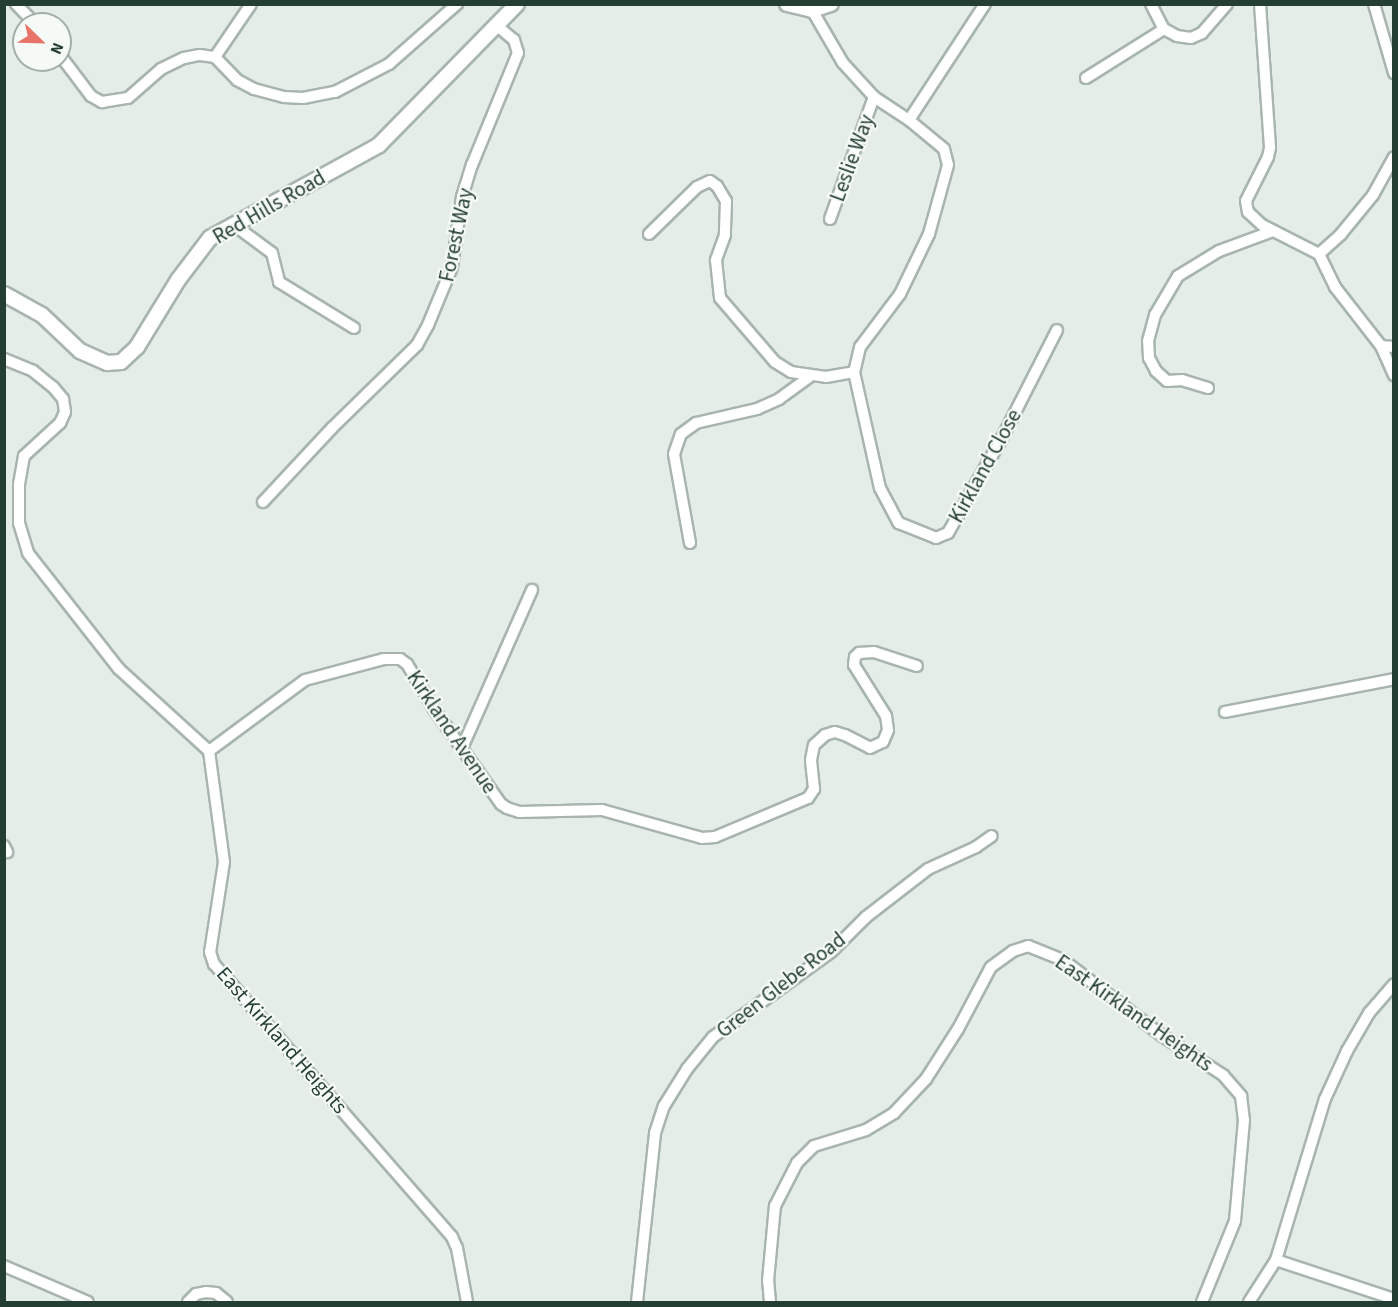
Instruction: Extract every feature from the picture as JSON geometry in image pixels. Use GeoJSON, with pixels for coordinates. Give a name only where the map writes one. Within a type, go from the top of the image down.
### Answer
{"type":"FeatureCollection","features":[{"type":"Feature","properties":{"kind":"main road","name":"Red Hills Road"},"geometry":{"type":"LineString","coordinates":[[4,294],[42,315],[80,351],[107,363],[121,362],[137,347],[178,280],[210,238],[379,145],[517,4]]}},
{"type":"Feature","properties":{"kind":"main road"},"geometry":{"type":"LineString","coordinates":[[787,4],[812,10],[831,4]]}},
{"type":"Feature","properties":{"kind":"street"},"geometry":{"type":"LineString","coordinates":[[215,57],[251,4]]}},
{"type":"Feature","properties":{"kind":"street"},"geometry":{"type":"LineString","coordinates":[[72,71],[91,96],[102,102],[128,98],[160,69],[184,58],[200,55],[215,57],[237,80],[254,89],[284,97],[303,98],[335,92],[366,78],[389,64],[457,4]]}},
{"type":"Feature","properties":{"kind":"street"},"geometry":{"type":"LineString","coordinates":[[909,120],[985,4]]}},
{"type":"Feature","properties":{"kind":"street"},"geometry":{"type":"LineString","coordinates":[[1151,4],[1164,29],[1184,37],[1196,36],[1208,27],[1227,4]]}},
{"type":"Feature","properties":{"kind":"street"},"geometry":{"type":"LineString","coordinates":[[1260,4],[1270,148],[1268,157],[1249,194],[1246,206],[1256,221],[1319,254],[1335,287],[1381,346],[1394,375]]}},
{"type":"Feature","properties":{"kind":"street"},"geometry":{"type":"LineString","coordinates":[[1374,4],[1394,72]]}},
{"type":"Feature","properties":{"kind":"street","name":"Kirkland Close"},"geometry":{"type":"LineString","coordinates":[[812,10],[843,63],[874,97],[909,120],[944,149],[948,165],[929,234],[900,294],[860,347],[854,372],[880,488],[899,523],[936,538],[948,533],[1002,438],[1057,330]]}},
{"type":"Feature","properties":{"kind":"street","name":"Forest Way"},"geometry":{"type":"LineString","coordinates":[[263,502],[332,428],[417,345],[428,325],[452,267],[462,197],[472,165],[518,53],[514,40],[496,25]]}},
{"type":"Feature","properties":{"kind":"street"},"geometry":{"type":"LineString","coordinates":[[1086,78],[1164,29]]}},
{"type":"Feature","properties":{"kind":"street","name":"Leslie Way"},"geometry":{"type":"LineString","coordinates":[[830,219],[874,97]]}},
{"type":"Feature","properties":{"kind":"street"},"geometry":{"type":"LineString","coordinates":[[1319,254],[1341,234],[1373,195],[1394,157]]}},
{"type":"Feature","properties":{"kind":"street"},"geometry":{"type":"LineString","coordinates":[[649,234],[697,187],[710,181],[717,186],[726,201],[724,235],[716,260],[720,298],[775,362],[791,372],[826,377],[854,372]]}},
{"type":"Feature","properties":{"kind":"street"},"geometry":{"type":"LineString","coordinates":[[234,225],[273,253],[279,282],[354,328]]}},
{"type":"Feature","properties":{"kind":"street"},"geometry":{"type":"LineString","coordinates":[[1208,388],[1182,380],[1167,381],[1156,371],[1149,358],[1148,341],[1155,315],[1165,294],[1178,276],[1219,251],[1273,231]]}},
{"type":"Feature","properties":{"kind":"street"},"geometry":{"type":"LineString","coordinates":[[1381,346],[1394,346]]}},
{"type":"Feature","properties":{"kind":"street"},"geometry":{"type":"LineString","coordinates":[[4,359],[33,371],[53,387],[63,399],[65,412],[60,423],[24,456],[19,484],[20,523],[28,553],[119,669],[209,751]]}},
{"type":"Feature","properties":{"kind":"street"},"geometry":{"type":"LineString","coordinates":[[690,543],[674,454],[681,434],[696,423],[757,409],[779,399],[809,376]]}},
{"type":"Feature","properties":{"kind":"street"},"geometry":{"type":"LineString","coordinates":[[462,748],[532,590]]}},
{"type":"Feature","properties":{"kind":"street","name":"Kirkland Avenue"},"geometry":{"type":"LineString","coordinates":[[209,751],[305,680],[384,659],[400,659],[407,664],[462,748],[501,804],[507,808],[519,812],[602,810],[702,838],[715,837],[808,798],[814,789],[811,760],[814,745],[825,735],[835,732],[870,748],[883,742],[888,730],[886,716],[854,665],[855,657],[859,653],[874,652],[917,666]]}},
{"type":"Feature","properties":{"kind":"street"},"geometry":{"type":"LineString","coordinates":[[1226,712],[1394,679]]}},
{"type":"Feature","properties":{"kind":"street","name":"East Kirkland Heights"},"geometry":{"type":"LineString","coordinates":[[209,751],[224,862],[210,952],[214,964],[452,1237],[457,1248],[466,1302]]}},
{"type":"Feature","properties":{"kind":"street","name":"Green Glebe Road"},"geometry":{"type":"LineString","coordinates":[[637,1302],[655,1133],[664,1106],[687,1070],[713,1036],[831,952],[866,916],[919,875],[957,854],[976,847],[992,836]]}},
{"type":"Feature","properties":{"kind":"street","name":"East Kirkland Heights"},"geometry":{"type":"LineString","coordinates":[[770,1302],[768,1281],[775,1206],[797,1163],[814,1146],[866,1130],[894,1113],[926,1079],[958,1029],[991,967],[1013,951],[1028,946],[1063,960],[1161,1035],[1223,1076],[1241,1096],[1245,1108],[1244,1131],[1235,1221],[1202,1302]]}},
{"type":"Feature","properties":{"kind":"street"},"geometry":{"type":"LineString","coordinates":[[1249,1302],[1276,1260],[1325,1100],[1347,1051],[1369,1013],[1394,984]]}},
{"type":"Feature","properties":{"kind":"street"},"geometry":{"type":"LineString","coordinates":[[1276,1260],[1394,1299]]}},
{"type":"Feature","properties":{"kind":"street"},"geometry":{"type":"LineString","coordinates":[[4,1266],[88,1302]]}},
{"type":"Feature","properties":{"kind":"street"},"geometry":{"type":"LineString","coordinates":[[188,1302],[196,1293],[216,1293],[227,1302]]}}]}
